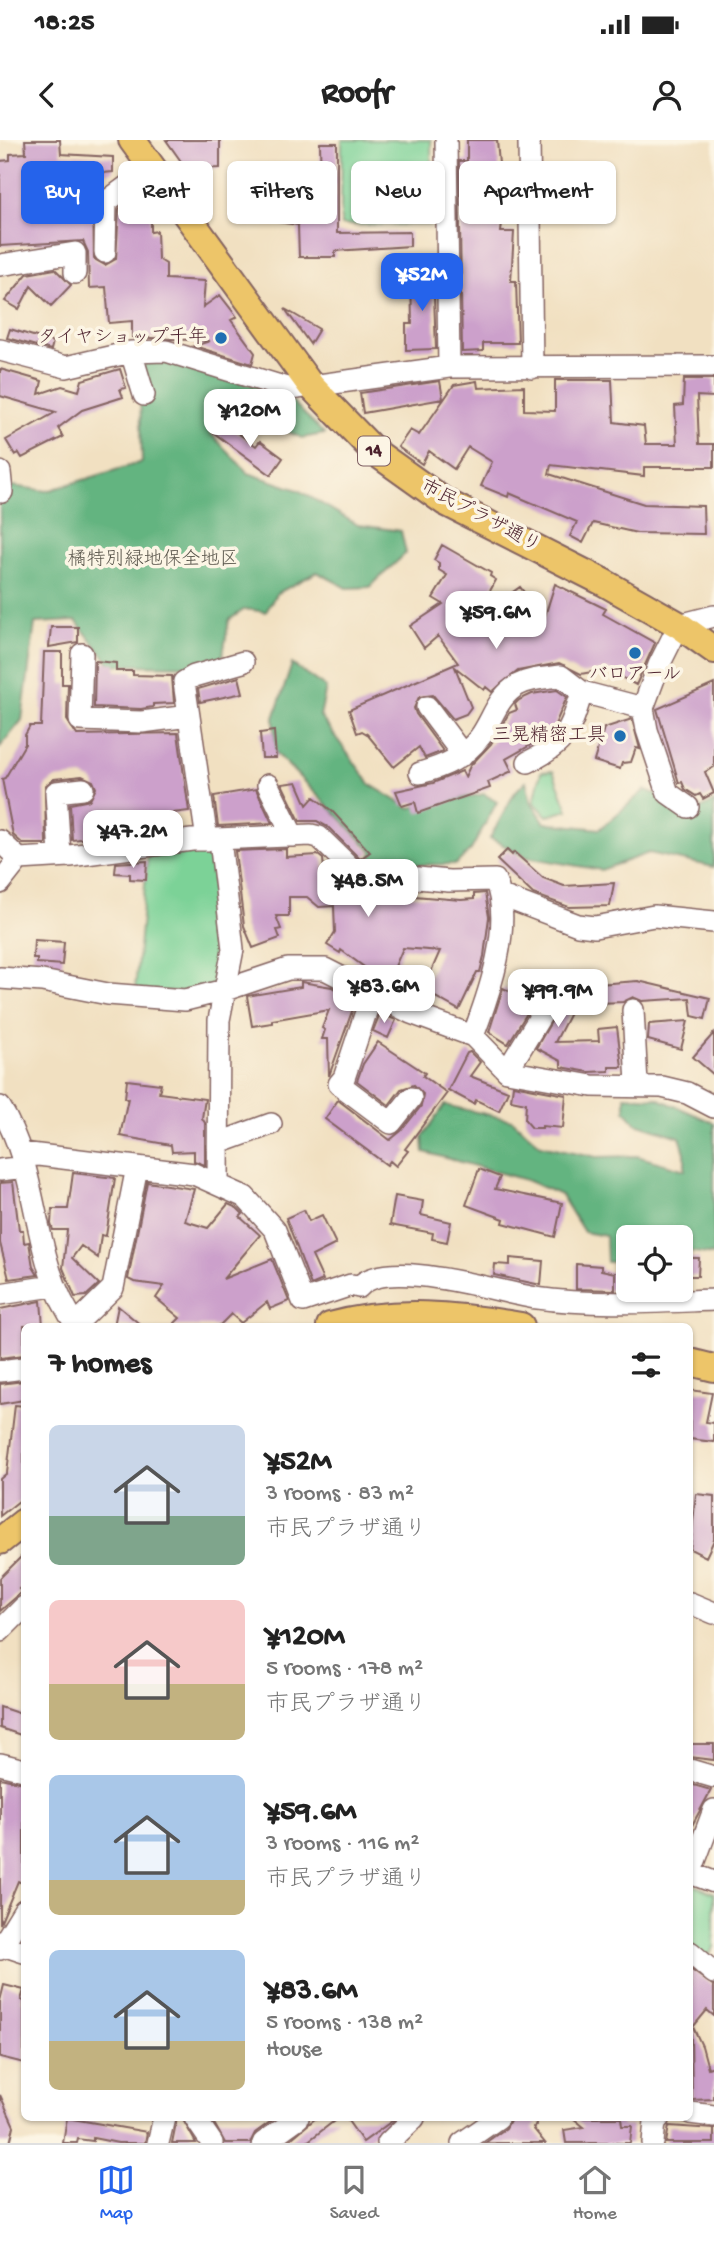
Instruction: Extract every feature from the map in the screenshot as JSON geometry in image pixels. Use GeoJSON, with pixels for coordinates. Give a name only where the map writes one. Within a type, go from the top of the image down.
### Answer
{"type":"FeatureCollection","features":[{"type":"Feature","properties":{"kind":"main road","name":"市民プラザ通り"},"geometry":{"type":"LineString","coordinates":[[132,140],[147,161]]}},
{"type":"Feature","properties":{"kind":"main road","name":"市民プラザ通り"},"geometry":{"type":"LineString","coordinates":[[193,224],[311,386],[375,452],[444,502],[679,625],[714,650]]}},
{"type":"Feature","properties":{"kind":"main road"},"geometry":{"type":"LineString","coordinates":[[341,1323],[363,1317],[487,1323]]}},
{"type":"Feature","properties":{"kind":"main road"},"geometry":{"type":"LineString","coordinates":[[693,1364],[714,1368]]}},
{"type":"Feature","properties":{"kind":"main road"},"geometry":{"type":"LineString","coordinates":[[0,1541],[21,1524]]}},
{"type":"Feature","properties":{"kind":"street"},"geometry":{"type":"LineString","coordinates":[[446,140],[449,366]]}},
{"type":"Feature","properties":{"kind":"street"},"geometry":{"type":"LineString","coordinates":[[529,140],[532,368]]}},
{"type":"Feature","properties":{"kind":"street"},"geometry":{"type":"LineString","coordinates":[[105,252],[106,202],[118,193]]}},
{"type":"Feature","properties":{"kind":"street"},"geometry":{"type":"LineString","coordinates":[[0,265],[75,253],[75,273]]}},
{"type":"Feature","properties":{"kind":"street"},"geometry":{"type":"LineString","coordinates":[[0,350],[66,367],[131,352],[166,351],[290,389],[449,366],[714,366]]}},
{"type":"Feature","properties":{"kind":"street"},"geometry":{"type":"LineString","coordinates":[[131,352],[144,396]]}},
{"type":"Feature","properties":{"kind":"street"},"geometry":{"type":"LineString","coordinates":[[688,807],[668,793],[643,708],[659,665],[679,625],[714,616]]}},
{"type":"Feature","properties":{"kind":"street"},"geometry":{"type":"LineString","coordinates":[[218,1184],[219,1020],[233,949],[184,682],[194,676],[243,662]]}},
{"type":"Feature","properties":{"kind":"street"},"geometry":{"type":"LineString","coordinates":[[77,666],[80,720],[142,722],[189,716]]}},
{"type":"Feature","properties":{"kind":"street"},"geometry":{"type":"LineString","coordinates":[[421,772],[448,765],[463,755],[481,736],[500,699],[517,685],[535,679],[561,676],[582,692],[643,708]]}},
{"type":"Feature","properties":{"kind":"street"},"geometry":{"type":"LineString","coordinates":[[528,762],[553,750],[568,734],[582,692]]}},
{"type":"Feature","properties":{"kind":"street"},"geometry":{"type":"LineString","coordinates":[[427,707],[463,755]]}},
{"type":"Feature","properties":{"kind":"street"},"geometry":{"type":"LineString","coordinates":[[268,785],[293,836]]}},
{"type":"Feature","properties":{"kind":"street"},"geometry":{"type":"LineString","coordinates":[[61,856],[56,792],[83,789]]}},
{"type":"Feature","properties":{"kind":"street"},"geometry":{"type":"LineString","coordinates":[[0,841],[19,859],[213,840],[319,837],[355,872],[391,872],[407,877],[449,881],[495,880],[502,896],[495,978],[473,1037]]}},
{"type":"Feature","properties":{"kind":"street"},"geometry":{"type":"LineString","coordinates":[[0,883],[19,859]]}},
{"type":"Feature","properties":{"kind":"street"},"geometry":{"type":"LineString","coordinates":[[502,896],[578,925],[595,927],[654,916],[714,922]]}},
{"type":"Feature","properties":{"kind":"street"},"geometry":{"type":"LineString","coordinates":[[0,978],[42,981],[108,994],[185,1000],[288,969],[307,967],[326,970],[372,994],[473,1037],[507,1071],[592,1086],[637,1084],[687,1093],[714,1107]]}},
{"type":"Feature","properties":{"kind":"street"},"geometry":{"type":"LineString","coordinates":[[372,994],[344,1078],[339,1084],[391,1123],[411,1098]]}},
{"type":"Feature","properties":{"kind":"street"},"geometry":{"type":"LineString","coordinates":[[633,1010],[637,1084]]}},
{"type":"Feature","properties":{"kind":"street"},"geometry":{"type":"LineString","coordinates":[[507,1071],[543,1012]]}},
{"type":"Feature","properties":{"kind":"street"},"geometry":{"type":"LineString","coordinates":[[0,1107],[23,1160],[53,1286],[74,1323]]}},
{"type":"Feature","properties":{"kind":"street"},"geometry":{"type":"LineString","coordinates":[[219,1143],[271,1124]]}},
{"type":"Feature","properties":{"kind":"street"},"geometry":{"type":"LineString","coordinates":[[0,1170],[23,1160],[137,1167],[194,1174],[245,1197],[275,1230],[303,1301],[351,1285],[359,1287]]}},
{"type":"Feature","properties":{"kind":"street"},"geometry":{"type":"LineString","coordinates":[[79,1323],[113,1288],[137,1167]]}},
{"type":"Feature","properties":{"kind":"street"},"geometry":{"type":"LineString","coordinates":[[363,1317],[359,1287],[365,1280],[401,1274],[538,1298],[646,1303],[714,1300]]}},
{"type":"Feature","properties":{"kind":"street"},"geometry":{"type":"LineString","coordinates":[[0,1294],[53,1286]]}},
{"type":"Feature","properties":{"kind":"street"},"geometry":{"type":"LineString","coordinates":[[0,1371],[21,1368]]}},
{"type":"Feature","properties":{"kind":"street"},"geometry":{"type":"LineString","coordinates":[[693,1604],[714,1613]]}},
{"type":"Feature","properties":{"kind":"street"},"geometry":{"type":"LineString","coordinates":[[0,1631],[21,1610]]}},
{"type":"Feature","properties":{"kind":"street"},"geometry":{"type":"LineString","coordinates":[[0,1764],[21,1769]]}},
{"type":"Feature","properties":{"kind":"street"},"geometry":{"type":"LineString","coordinates":[[693,1770],[714,1777]]}},
{"type":"Feature","properties":{"kind":"street"},"geometry":{"type":"LineString","coordinates":[[693,1865],[714,1810]]}},
{"type":"Feature","properties":{"kind":"street"},"geometry":{"type":"LineString","coordinates":[[693,1874],[714,1882]]}},
{"type":"Feature","properties":{"kind":"street"},"geometry":{"type":"LineString","coordinates":[[21,1914],[0,1946],[21,1951]]}},
{"type":"Feature","properties":{"kind":"street"},"geometry":{"type":"LineString","coordinates":[[693,1955],[714,1973]]}},
{"type":"Feature","properties":{"kind":"street"},"geometry":{"type":"LineString","coordinates":[[693,2113],[714,2116]]}},
{"type":"Feature","properties":{"kind":"street"},"geometry":{"type":"LineString","coordinates":[[158,2143],[163,2121]]}},
{"type":"Feature","properties":{"kind":"street"},"geometry":{"type":"LineString","coordinates":[[197,2121],[212,2143]]}},
{"type":"Feature","properties":{"kind":"street"},"geometry":{"type":"LineString","coordinates":[[263,2143],[294,2121]]}},
{"type":"Feature","properties":{"kind":"street"},"geometry":{"type":"LineString","coordinates":[[388,2143],[411,2121]]}},
{"type":"Feature","properties":{"kind":"street"},"geometry":{"type":"LineString","coordinates":[[462,2143],[494,2121]]}},
{"type":"Feature","properties":{"kind":"street"},"geometry":{"type":"LineString","coordinates":[[653,2143],[655,2121]]}},
{"type":"Feature","properties":{"kind":"green space"},"geometry":{"type":"Polygon","coordinates":[[[342,140],[431,140],[431,161],[351,161],[351,224],[432,225],[341,225],[342,140]]]}},
{"type":"Feature","properties":{"kind":"green space","name":"橘特別緑地保全地区"},"geometry":{"type":"Polygon","coordinates":[[[139,358],[173,360],[287,396],[324,434],[302,438],[212,398],[209,432],[248,473],[298,490],[358,525],[401,531],[406,553],[370,587],[347,588],[317,572],[276,594],[266,612],[245,609],[229,620],[221,666],[111,665],[76,621],[35,623],[22,720],[0,747],[0,492],[12,486],[47,491],[142,462],[139,358]]]}},
{"type":"Feature","properties":{"kind":"green space"},"geometry":{"type":"Polygon","coordinates":[[[292,664],[326,688],[320,716],[371,785],[409,808],[484,794],[497,802],[471,850],[456,864],[371,866],[372,851],[275,752],[274,718],[292,664]]]}},
{"type":"Feature","properties":{"kind":"green space"},"geometry":{"type":"Polygon","coordinates":[[[553,771],[568,810],[547,816],[534,802],[541,772],[553,771]]]}},
{"type":"Feature","properties":{"kind":"green space"},"geometry":{"type":"Polygon","coordinates":[[[526,781],[531,801],[545,823],[600,829],[645,790],[700,809],[714,802],[714,867],[649,853],[601,870],[526,857],[490,838],[515,792],[526,781]]]}},
{"type":"Feature","properties":{"kind":"green space"},"geometry":{"type":"Polygon","coordinates":[[[211,847],[227,950],[219,985],[185,993],[135,990],[148,853],[211,847]]]}},
{"type":"Feature","properties":{"kind":"green space"},"geometry":{"type":"Polygon","coordinates":[[[625,1096],[657,1098],[714,1123],[714,1255],[693,1252],[693,1225],[616,1225],[616,1262],[607,1262],[606,1236],[584,1232],[561,1195],[526,1180],[424,1152],[423,1136],[445,1105],[512,1120],[541,1145],[597,1157],[637,1156],[685,1170],[685,1153],[680,1137],[636,1123],[625,1110],[625,1096]]]}},
{"type":"Feature","properties":{"kind":"green space"},"geometry":{"type":"Polygon","coordinates":[[[693,1886],[714,1893],[714,1947],[706,1960],[693,1949],[693,1886]]]}},
{"type":"Feature","properties":{"kind":"building"},"geometry":{"type":"Polygon","coordinates":[[[25,140],[60,140],[61,154],[113,157],[113,172],[104,173],[104,161],[21,161],[21,224],[93,224],[94,259],[105,265],[116,259],[118,224],[151,224],[151,232],[157,231],[158,259],[166,264],[166,279],[205,281],[203,307],[220,295],[237,317],[231,320],[255,353],[252,364],[194,346],[210,341],[132,337],[132,321],[109,323],[106,287],[89,288],[88,252],[83,241],[0,246],[0,161],[10,160],[10,154],[26,153],[25,140]]]}},
{"type":"Feature","properties":{"kind":"building"},"geometry":{"type":"Polygon","coordinates":[[[166,140],[220,140],[220,168],[213,168],[213,161],[181,161],[166,140]]]}},
{"type":"Feature","properties":{"kind":"building"},"geometry":{"type":"Polygon","coordinates":[[[467,140],[497,140],[499,161],[467,161],[467,140]]]}},
{"type":"Feature","properties":{"kind":"building"},"geometry":{"type":"Polygon","coordinates":[[[320,143],[337,143],[337,161],[320,161],[320,143]]]}},
{"type":"Feature","properties":{"kind":"building"},"geometry":{"type":"Polygon","coordinates":[[[291,224],[337,224],[337,233],[410,232],[410,246],[335,251],[335,257],[299,257],[298,225],[291,224]]]}},
{"type":"Feature","properties":{"kind":"building"},"geometry":{"type":"Polygon","coordinates":[[[460,224],[502,224],[501,232],[514,232],[511,281],[516,281],[518,343],[483,343],[483,351],[462,352],[460,224]]]}},
{"type":"Feature","properties":{"kind":"building"},"geometry":{"type":"Polygon","coordinates":[[[55,269],[71,285],[51,306],[31,286],[19,309],[5,301],[27,274],[55,269]]]}},
{"type":"Feature","properties":{"kind":"building"},"geometry":{"type":"Polygon","coordinates":[[[433,271],[436,349],[406,350],[406,324],[412,324],[411,272],[433,271]]]}},
{"type":"Feature","properties":{"kind":"building"},"geometry":{"type":"Polygon","coordinates":[[[285,309],[319,329],[310,344],[285,309]]]}},
{"type":"Feature","properties":{"kind":"building"},"geometry":{"type":"Polygon","coordinates":[[[10,329],[53,342],[51,350],[7,338],[10,329]]]}},
{"type":"Feature","properties":{"kind":"building"},"geometry":{"type":"Polygon","coordinates":[[[0,369],[42,381],[39,394],[62,386],[79,391],[82,380],[120,369],[126,388],[120,389],[123,397],[82,410],[58,428],[63,437],[22,458],[19,453],[15,455],[6,440],[56,412],[0,396],[0,369]]]}},
{"type":"Feature","properties":{"kind":"building"},"geometry":{"type":"Polygon","coordinates":[[[684,379],[714,379],[714,397],[697,396],[699,444],[714,444],[714,467],[644,467],[644,476],[551,465],[549,474],[644,504],[703,506],[704,534],[637,533],[593,523],[583,543],[570,536],[577,522],[509,493],[508,497],[481,486],[492,462],[468,447],[454,469],[429,451],[422,464],[398,447],[410,430],[419,435],[454,385],[477,381],[478,388],[524,386],[524,410],[555,411],[555,380],[612,380],[614,422],[644,426],[646,444],[677,444],[675,406],[683,405],[684,379]]]}},
{"type":"Feature","properties":{"kind":"building"},"geometry":{"type":"Polygon","coordinates":[[[440,381],[443,399],[363,413],[360,393],[440,381]]]}},
{"type":"Feature","properties":{"kind":"building"},"geometry":{"type":"Polygon","coordinates":[[[222,422],[256,446],[260,441],[283,458],[271,475],[214,433],[222,422]]]}},
{"type":"Feature","properties":{"kind":"building"},"geometry":{"type":"Polygon","coordinates":[[[442,545],[491,573],[490,576],[496,580],[474,620],[520,587],[544,619],[555,584],[606,609],[603,614],[655,643],[636,685],[607,669],[581,674],[559,663],[518,671],[492,692],[486,687],[484,690],[455,667],[471,707],[466,714],[453,719],[433,695],[419,697],[414,708],[416,714],[443,751],[425,758],[419,747],[394,767],[367,734],[362,731],[357,733],[349,710],[458,663],[438,636],[424,648],[410,626],[443,604],[433,598],[447,575],[439,570],[439,563],[434,560],[442,545]]]}},
{"type":"Feature","properties":{"kind":"building"},"geometry":{"type":"Polygon","coordinates":[[[51,627],[78,627],[78,642],[49,647],[51,627]]]}},
{"type":"Feature","properties":{"kind":"building"},"geometry":{"type":"Polygon","coordinates":[[[44,652],[62,652],[62,684],[68,684],[67,720],[77,735],[178,733],[189,811],[165,814],[165,830],[72,840],[70,804],[90,800],[96,788],[93,781],[82,776],[54,779],[45,786],[46,844],[23,844],[13,835],[2,779],[25,744],[25,735],[30,726],[41,726],[44,652]]]}},
{"type":"Feature","properties":{"kind":"building"},"geometry":{"type":"Polygon","coordinates":[[[95,661],[116,663],[116,671],[133,671],[133,675],[172,676],[174,703],[153,704],[153,707],[141,709],[94,707],[95,661]]]}},
{"type":"Feature","properties":{"kind":"building"},"geometry":{"type":"Polygon","coordinates":[[[239,677],[243,693],[200,702],[198,689],[239,677]]]}},
{"type":"Feature","properties":{"kind":"building"},"geometry":{"type":"Polygon","coordinates":[[[714,684],[714,767],[705,772],[714,793],[703,799],[700,794],[696,796],[685,789],[682,782],[679,783],[657,709],[714,684]]]}},
{"type":"Feature","properties":{"kind":"building"},"geometry":{"type":"Polygon","coordinates":[[[557,690],[567,697],[554,727],[543,738],[506,759],[512,771],[488,782],[490,788],[418,813],[415,802],[402,806],[396,791],[433,783],[462,771],[465,777],[470,766],[491,744],[509,713],[517,710],[515,704],[519,700],[532,694],[557,690]]]}},
{"type":"Feature","properties":{"kind":"building"},"geometry":{"type":"Polygon","coordinates":[[[632,719],[640,749],[636,748],[631,762],[622,763],[620,769],[594,761],[604,728],[632,719]]]}},
{"type":"Feature","properties":{"kind":"building"},"geometry":{"type":"Polygon","coordinates":[[[274,731],[276,758],[262,758],[260,733],[274,731]]]}},
{"type":"Feature","properties":{"kind":"building"},"geometry":{"type":"Polygon","coordinates":[[[297,782],[307,805],[314,797],[332,811],[370,852],[360,859],[328,827],[317,821],[300,821],[282,784],[297,782]]]}},
{"type":"Feature","properties":{"kind":"building"},"geometry":{"type":"Polygon","coordinates":[[[256,789],[272,823],[218,826],[214,796],[256,789]]]}},
{"type":"Feature","properties":{"kind":"building"},"geometry":{"type":"Polygon","coordinates":[[[286,849],[286,857],[318,855],[323,859],[325,879],[343,879],[355,885],[389,885],[404,890],[403,895],[461,900],[474,899],[474,894],[485,893],[489,917],[484,956],[480,972],[477,972],[459,1010],[423,990],[440,951],[403,948],[387,985],[374,979],[375,975],[341,950],[340,953],[327,945],[335,932],[334,906],[319,907],[307,897],[289,897],[289,916],[276,916],[281,929],[277,930],[280,938],[253,948],[244,926],[235,851],[286,849]]]}},
{"type":"Feature","properties":{"kind":"building"},"geometry":{"type":"Polygon","coordinates":[[[507,850],[512,855],[514,852],[543,878],[564,886],[614,883],[610,906],[569,907],[533,894],[497,860],[507,850]]]}},
{"type":"Feature","properties":{"kind":"building"},"geometry":{"type":"Polygon","coordinates":[[[147,861],[146,880],[130,879],[130,874],[115,873],[116,863],[147,861]]]}},
{"type":"Feature","properties":{"kind":"building"},"geometry":{"type":"Polygon","coordinates":[[[34,940],[64,942],[62,965],[37,963],[37,958],[33,958],[34,940]]]}},
{"type":"Feature","properties":{"kind":"building"},"geometry":{"type":"Polygon","coordinates":[[[540,979],[582,990],[555,1042],[599,1041],[598,1029],[617,1027],[622,1067],[589,1072],[561,1067],[561,1061],[536,1048],[556,1013],[554,1005],[544,999],[532,1005],[508,1044],[489,1032],[503,988],[521,997],[529,996],[534,999],[540,979]]]}},
{"type":"Feature","properties":{"kind":"building"},"geometry":{"type":"Polygon","coordinates":[[[638,981],[710,998],[705,1019],[692,1016],[690,998],[642,1001],[633,997],[623,1002],[599,1003],[598,984],[638,981]]]}},
{"type":"Feature","properties":{"kind":"building"},"geometry":{"type":"Polygon","coordinates":[[[301,982],[332,987],[356,1000],[329,1076],[328,1039],[322,1039],[325,1030],[322,1028],[329,1010],[252,1026],[247,996],[301,987],[301,982]]]}},
{"type":"Feature","properties":{"kind":"building"},"geometry":{"type":"Polygon","coordinates":[[[380,1013],[396,1020],[388,1038],[373,1031],[380,1013]]]}},
{"type":"Feature","properties":{"kind":"building"},"geometry":{"type":"Polygon","coordinates":[[[688,1021],[681,1049],[648,1040],[649,1024],[688,1021]]]}},
{"type":"Feature","properties":{"kind":"building"},"geometry":{"type":"Polygon","coordinates":[[[714,1033],[714,1075],[693,1057],[714,1033]]]}},
{"type":"Feature","properties":{"kind":"building"},"geometry":{"type":"Polygon","coordinates":[[[378,1042],[425,1073],[423,1076],[447,1093],[405,1149],[408,1151],[396,1166],[390,1161],[387,1165],[325,1119],[338,1100],[390,1140],[421,1106],[423,1094],[414,1085],[401,1089],[389,1105],[357,1081],[363,1064],[378,1042]]]}},
{"type":"Feature","properties":{"kind":"building"},"geometry":{"type":"Polygon","coordinates":[[[470,1052],[480,1062],[470,1076],[508,1091],[499,1111],[476,1100],[474,1104],[448,1090],[470,1052]]]}},
{"type":"Feature","properties":{"kind":"building"},"geometry":{"type":"Polygon","coordinates":[[[127,1080],[161,1084],[159,1093],[205,1099],[202,1118],[205,1123],[205,1165],[194,1161],[194,1151],[172,1152],[171,1145],[120,1136],[128,1098],[125,1098],[127,1080]]]}},
{"type":"Feature","properties":{"kind":"building"},"geometry":{"type":"Polygon","coordinates":[[[513,1085],[566,1095],[563,1128],[532,1128],[525,1120],[526,1103],[511,1100],[513,1085]]]}},
{"type":"Feature","properties":{"kind":"building"},"geometry":{"type":"Polygon","coordinates":[[[479,1169],[500,1177],[495,1189],[562,1203],[555,1237],[503,1223],[504,1219],[466,1205],[479,1169]]]}},
{"type":"Feature","properties":{"kind":"building"},"geometry":{"type":"Polygon","coordinates":[[[73,1173],[115,1178],[106,1236],[101,1235],[98,1258],[81,1246],[72,1258],[99,1284],[86,1296],[75,1297],[63,1268],[67,1230],[53,1230],[51,1224],[52,1209],[68,1209],[73,1173]]]}},
{"type":"Feature","properties":{"kind":"building"},"geometry":{"type":"Polygon","coordinates":[[[13,1182],[19,1230],[23,1230],[24,1243],[29,1242],[33,1267],[38,1275],[9,1279],[0,1243],[0,1183],[13,1182]]]}},
{"type":"Feature","properties":{"kind":"building"},"geometry":{"type":"Polygon","coordinates":[[[147,1182],[194,1189],[185,1221],[208,1228],[228,1204],[237,1208],[243,1214],[240,1217],[260,1235],[223,1279],[272,1259],[289,1301],[270,1309],[267,1302],[241,1323],[231,1314],[222,1323],[175,1323],[180,1318],[156,1298],[164,1286],[128,1279],[147,1182]]]}},
{"type":"Feature","properties":{"kind":"building"},"geometry":{"type":"Polygon","coordinates":[[[395,1196],[423,1201],[421,1215],[451,1222],[447,1242],[432,1239],[433,1233],[390,1225],[395,1196]]]}},
{"type":"Feature","properties":{"kind":"building"},"geometry":{"type":"Polygon","coordinates":[[[304,1210],[309,1221],[322,1215],[336,1244],[312,1256],[323,1280],[311,1285],[286,1218],[304,1210]]]}},
{"type":"Feature","properties":{"kind":"building"},"geometry":{"type":"Polygon","coordinates":[[[510,1258],[543,1261],[541,1285],[494,1275],[495,1264],[510,1265],[510,1258]]]}},
{"type":"Feature","properties":{"kind":"building"},"geometry":{"type":"Polygon","coordinates":[[[693,1258],[699,1258],[698,1276],[693,1276],[693,1258]]]}},
{"type":"Feature","properties":{"kind":"building"},"geometry":{"type":"Polygon","coordinates":[[[576,1264],[601,1266],[601,1270],[615,1273],[615,1290],[576,1289],[576,1264]]]}},
{"type":"Feature","properties":{"kind":"building"},"geometry":{"type":"Polygon","coordinates":[[[41,1301],[43,1323],[21,1323],[21,1355],[0,1358],[0,1309],[41,1301]]]}},
{"type":"Feature","properties":{"kind":"building"},"geometry":{"type":"Polygon","coordinates":[[[118,1306],[138,1323],[115,1323],[118,1306]]]}},
{"type":"Feature","properties":{"kind":"building"},"geometry":{"type":"Polygon","coordinates":[[[21,1381],[21,1400],[0,1404],[0,1384],[21,1381]]]}},
{"type":"Feature","properties":{"kind":"building"},"geometry":{"type":"Polygon","coordinates":[[[693,1390],[712,1393],[706,1422],[714,1423],[714,1442],[693,1439],[693,1390]]]}},
{"type":"Feature","properties":{"kind":"building"},"geometry":{"type":"Polygon","coordinates":[[[15,1405],[21,1406],[21,1499],[0,1516],[0,1479],[7,1473],[15,1405]]]}},
{"type":"Feature","properties":{"kind":"building"},"geometry":{"type":"Polygon","coordinates":[[[696,1494],[714,1496],[714,1540],[706,1557],[693,1550],[696,1494]]]}},
{"type":"Feature","properties":{"kind":"building"},"geometry":{"type":"Polygon","coordinates":[[[21,1557],[21,1593],[0,1611],[0,1578],[21,1557]]]}},
{"type":"Feature","properties":{"kind":"building"},"geometry":{"type":"Polygon","coordinates":[[[0,1707],[21,1714],[21,1735],[0,1728],[0,1707]]]}},
{"type":"Feature","properties":{"kind":"building"},"geometry":{"type":"Polygon","coordinates":[[[693,1744],[714,1744],[714,1760],[693,1757],[693,1744]]]}},
{"type":"Feature","properties":{"kind":"building"},"geometry":{"type":"Polygon","coordinates":[[[0,1778],[21,1782],[21,1882],[18,1881],[0,1924],[0,1778]]]}},
{"type":"Feature","properties":{"kind":"building"},"geometry":{"type":"Polygon","coordinates":[[[693,1785],[711,1790],[693,1823],[693,1785]]]}},
{"type":"Feature","properties":{"kind":"building"},"geometry":{"type":"Polygon","coordinates":[[[693,1971],[714,1986],[714,2016],[707,2010],[693,2027],[693,1971]]]}},
{"type":"Feature","properties":{"kind":"building"},"geometry":{"type":"Polygon","coordinates":[[[4,1985],[21,1989],[21,2062],[0,2057],[0,2001],[4,1985]]]}},
{"type":"Feature","properties":{"kind":"building"},"geometry":{"type":"Polygon","coordinates":[[[693,2027],[708,2068],[714,2066],[714,2099],[693,2100],[693,2027]]]}},
{"type":"Feature","properties":{"kind":"building"},"geometry":{"type":"Polygon","coordinates":[[[0,2095],[14,2126],[10,2143],[0,2143],[0,2095]]]}},
{"type":"Feature","properties":{"kind":"building"},"geometry":{"type":"Polygon","coordinates":[[[67,2121],[84,2121],[147,2132],[145,2143],[118,2143],[93,2138],[93,2141],[78,2139],[77,2143],[63,2143],[67,2121]]]}},
{"type":"Feature","properties":{"kind":"building"},"geometry":{"type":"Polygon","coordinates":[[[176,2121],[184,2121],[196,2143],[172,2143],[176,2121]]]}},
{"type":"Feature","properties":{"kind":"building"},"geometry":{"type":"Polygon","coordinates":[[[213,2121],[271,2121],[255,2133],[250,2143],[225,2143],[213,2121]]]}},
{"type":"Feature","properties":{"kind":"building"},"geometry":{"type":"Polygon","coordinates":[[[312,2121],[334,2121],[307,2142],[286,2143],[312,2121]]]}},
{"type":"Feature","properties":{"kind":"building"},"geometry":{"type":"Polygon","coordinates":[[[348,2121],[392,2121],[363,2142],[348,2121]]]}},
{"type":"Feature","properties":{"kind":"building"},"geometry":{"type":"Polygon","coordinates":[[[510,2121],[534,2121],[537,2124],[533,2128],[545,2143],[485,2143],[506,2128],[510,2121]]]}},
{"type":"Feature","properties":{"kind":"building"},"geometry":{"type":"Polygon","coordinates":[[[577,2121],[621,2121],[622,2126],[632,2126],[630,2143],[566,2143],[564,2130],[584,2127],[577,2121]]]}},
{"type":"Feature","properties":{"kind":"building"},"geometry":{"type":"Polygon","coordinates":[[[669,2126],[714,2129],[714,2143],[666,2143],[669,2126]]]}},
{"type":"Feature","properties":{"kind":"place","name":"タイヤショップ千年"},"geometry":{"type":"Point","coordinates":[221,338]}},
{"type":"Feature","properties":{"kind":"place","name":"バロアール"},"geometry":{"type":"Point","coordinates":[635,653]}},
{"type":"Feature","properties":{"kind":"place","name":"三晃精密工具"},"geometry":{"type":"Point","coordinates":[620,736]}}]}
